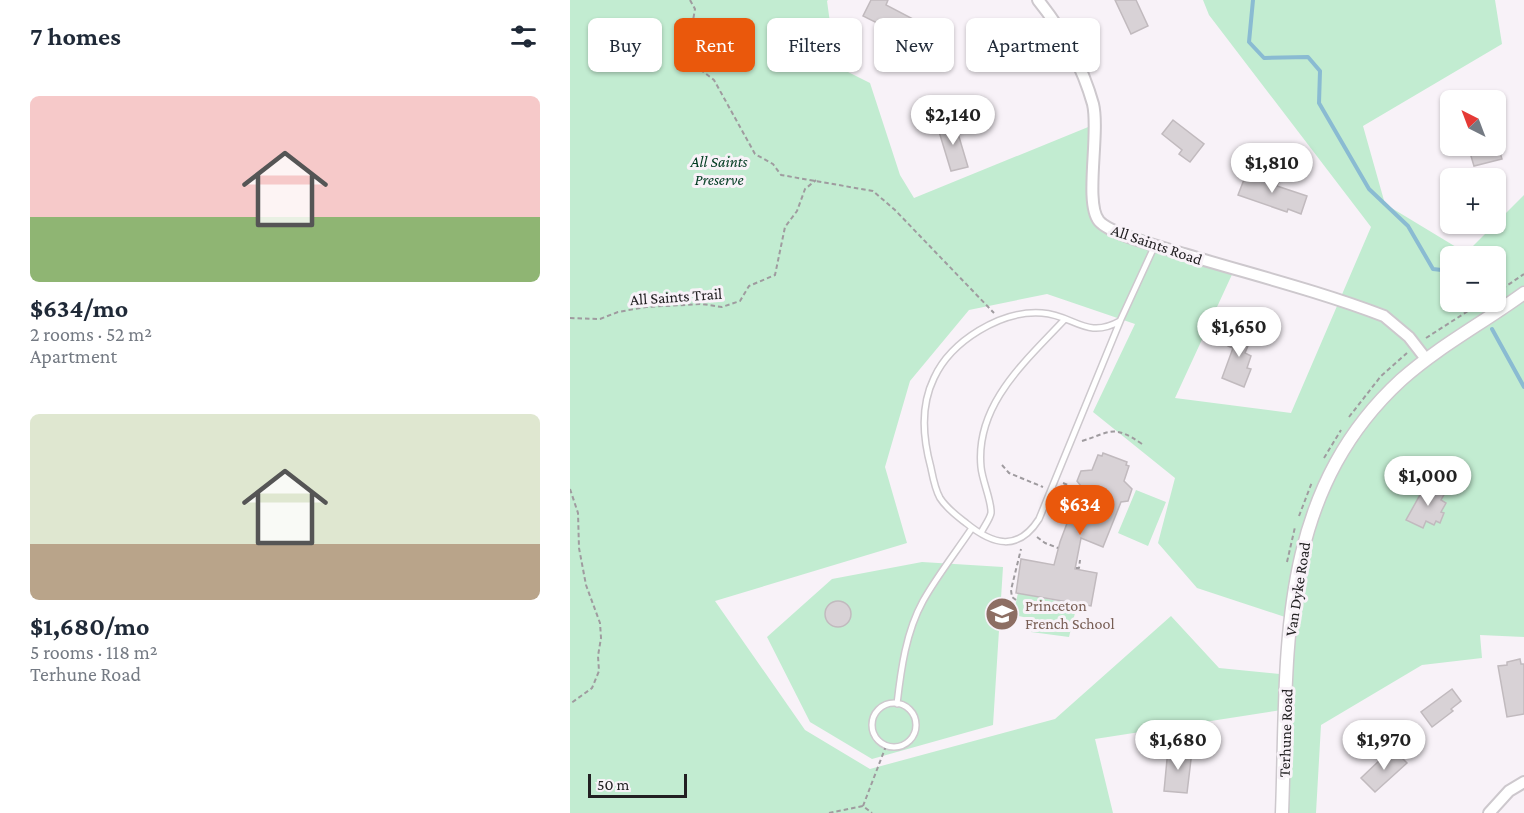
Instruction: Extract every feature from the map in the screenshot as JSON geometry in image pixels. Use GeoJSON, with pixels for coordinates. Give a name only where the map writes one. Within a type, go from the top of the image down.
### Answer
{"type":"FeatureCollection","features":[{"type":"Feature","properties":{"kind":"street","name":"All Saints Road"},"geometry":{"type":"LineString","coordinates":[[1038,0],[1062,31],[1076,57],[1093,105],[1096,136],[1092,202],[1094,212],[1107,228],[1384,316],[1409,337],[1426,358]]}},
{"type":"Feature","properties":{"kind":"street","name":"Van Dyke Road"},"geometry":{"type":"LineString","coordinates":[[1287,654],[1301,551],[1313,512],[1328,478],[1360,426],[1383,398],[1426,358],[1524,293]]}},
{"type":"Feature","properties":{"kind":"street","name":"Terhune Road"},"geometry":{"type":"LineString","coordinates":[[1282,813],[1287,654]]}},
{"type":"Feature","properties":{"kind":"street"},"geometry":{"type":"LineString","coordinates":[[1489,813],[1509,791],[1524,782]]}},
{"type":"Feature","properties":{"kind":"lane"},"geometry":{"type":"LineString","coordinates":[[1120,321],[1111,326],[1095,329],[1081,327],[1065,319],[1043,313],[1030,313],[1001,320],[976,333],[953,352],[934,377],[926,404],[925,445],[935,486],[946,506],[972,528],[994,540],[1010,542],[1025,536],[1039,519],[1120,321],[1155,245]]}},
{"type":"Feature","properties":{"kind":"lane"},"geometry":{"type":"LineString","coordinates":[[981,534],[991,512],[981,468],[982,436],[991,407],[1004,387],[1065,319]]}},
{"type":"Feature","properties":{"kind":"lane"},"geometry":{"type":"LineString","coordinates":[[897,704],[901,670],[912,628],[923,601],[972,528]]}},
{"type":"Feature","properties":{"kind":"lane"},"geometry":{"type":"LineString","coordinates":[[897,704],[910,711],[914,717],[915,731],[912,738],[901,746],[886,746],[880,742],[873,730],[874,716],[884,706],[897,704]]}},
{"type":"Feature","properties":{"kind":"path"},"geometry":{"type":"LineString","coordinates":[[690,0],[695,9],[690,38],[693,64],[714,80],[755,154],[773,164],[781,175],[873,191],[895,210],[1001,320]]}},
{"type":"Feature","properties":{"kind":"path","name":"All Saints Trail"},"geometry":{"type":"LineString","coordinates":[[570,318],[600,319],[618,312],[646,307],[702,304],[722,307],[740,301],[749,286],[775,275],[785,227],[797,211],[805,189],[816,180]]}},
{"type":"Feature","properties":{"kind":"path"},"geometry":{"type":"LineString","coordinates":[[1506,286],[1524,274]]}},
{"type":"Feature","properties":{"kind":"path"},"geometry":{"type":"LineString","coordinates":[[1432,334],[1466,312]]}},
{"type":"Feature","properties":{"kind":"path"},"geometry":{"type":"LineString","coordinates":[[1079,442],[1101,432],[1114,432],[1127,434],[1142,444]]}},
{"type":"Feature","properties":{"kind":"path"},"geometry":{"type":"LineString","coordinates":[[1002,465],[1009,473],[1043,487]]}},
{"type":"Feature","properties":{"kind":"path"},"geometry":{"type":"LineString","coordinates":[[1063,483],[1080,490]]}},
{"type":"Feature","properties":{"kind":"path"},"geometry":{"type":"LineString","coordinates":[[570,489],[578,513],[579,548],[586,585],[600,623],[601,638],[598,656],[599,671],[592,688],[570,704]]}},
{"type":"Feature","properties":{"kind":"path"},"geometry":{"type":"LineString","coordinates":[[1054,503],[1072,510]]}},
{"type":"Feature","properties":{"kind":"path"},"geometry":{"type":"LineString","coordinates":[[1037,537],[1058,548]]}},
{"type":"Feature","properties":{"kind":"path"},"geometry":{"type":"LineString","coordinates":[[1016,600],[1012,597],[1011,590],[1020,550],[1023,548]]}},
{"type":"Feature","properties":{"kind":"path"},"geometry":{"type":"LineString","coordinates":[[1076,568],[1079,568],[1080,560]]}},
{"type":"Feature","properties":{"kind":"path"},"geometry":{"type":"LineString","coordinates":[[863,806],[886,746]]}},
{"type":"Feature","properties":{"kind":"path"},"geometry":{"type":"LineString","coordinates":[[829,813],[863,806],[872,813]]}},
{"type":"Feature","properties":{"kind":"green space","name":"All Saints Preserve"},"geometry":{"type":"Polygon","coordinates":[[[570,0],[828,0],[829,18],[767,18],[767,72],[848,72],[870,83],[900,175],[914,198],[1098,123],[1095,217],[1235,268],[1175,398],[1291,413],[1371,227],[1209,15],[1203,0],[1495,0],[1502,44],[1363,126],[1385,204],[1454,246],[1440,246],[1440,312],[1506,312],[1506,246],[1473,246],[1485,234],[1506,234],[1506,213],[1524,195],[1524,637],[1480,635],[1482,658],[1422,665],[1321,725],[1316,813],[1285,813],[1288,709],[1095,739],[1113,813],[570,813],[570,0]],[[1047,294],[969,310],[910,381],[885,467],[907,543],[715,601],[805,730],[870,769],[1055,719],[1171,616],[1219,668],[1289,675],[1291,619],[1197,588],[1158,543],[1175,478],[1093,412],[1135,324],[1047,294]]]}},
{"type":"Feature","properties":{"kind":"green space"},"geometry":{"type":"Polygon","coordinates":[[[1136,490],[1166,502],[1148,546],[1118,533],[1136,490]]]}},
{"type":"Feature","properties":{"kind":"green space"},"geometry":{"type":"Polygon","coordinates":[[[922,562],[1003,567],[993,725],[872,759],[810,722],[767,637],[832,579],[922,562]]]}},
{"type":"Feature","properties":{"kind":"green space"},"geometry":{"type":"Polygon","coordinates":[[[1018,593],[1077,605],[1069,637],[1031,632],[1033,619],[1013,615],[1018,593]]]}},
{"type":"Feature","properties":{"kind":"building"},"geometry":{"type":"Polygon","coordinates":[[[871,0],[888,0],[886,5],[911,18],[874,18],[874,22],[863,16],[871,0]]]}},
{"type":"Feature","properties":{"kind":"building"},"geometry":{"type":"Polygon","coordinates":[[[1115,0],[1136,0],[1148,26],[1131,34],[1115,0]]]}},
{"type":"Feature","properties":{"kind":"building"},"geometry":{"type":"Polygon","coordinates":[[[954,120],[968,167],[951,171],[937,125],[954,120]]]}},
{"type":"Feature","properties":{"kind":"building"},"geometry":{"type":"Polygon","coordinates":[[[1173,120],[1204,144],[1190,162],[1179,154],[1182,150],[1162,134],[1173,120]]]}},
{"type":"Feature","properties":{"kind":"building"},"geometry":{"type":"Polygon","coordinates":[[[1471,156],[1501,156],[1502,159],[1474,166],[1471,156]]]}},
{"type":"Feature","properties":{"kind":"building"},"geometry":{"type":"Polygon","coordinates":[[[1255,175],[1267,179],[1268,175],[1280,179],[1277,186],[1307,196],[1301,214],[1288,209],[1287,212],[1238,195],[1245,177],[1253,179],[1255,175]]]}},
{"type":"Feature","properties":{"kind":"building"},"geometry":{"type":"Polygon","coordinates":[[[1235,327],[1253,334],[1245,353],[1251,356],[1247,368],[1251,369],[1244,387],[1222,378],[1233,348],[1228,346],[1235,327]]]}},
{"type":"Feature","properties":{"kind":"building"},"geometry":{"type":"Polygon","coordinates":[[[1103,453],[1127,462],[1126,465],[1129,466],[1124,481],[1132,489],[1128,501],[1121,502],[1103,547],[1081,538],[1075,569],[1097,573],[1091,606],[1016,593],[1021,559],[1054,565],[1081,486],[1077,481],[1081,471],[1092,470],[1098,455],[1102,456],[1103,453]]]}},
{"type":"Feature","properties":{"kind":"building"},"geometry":{"type":"Polygon","coordinates":[[[1426,484],[1445,493],[1441,500],[1446,503],[1441,512],[1444,513],[1440,523],[1436,521],[1434,525],[1426,521],[1423,528],[1406,520],[1426,484]]]}},
{"type":"Feature","properties":{"kind":"building"},"geometry":{"type":"Polygon","coordinates":[[[838,601],[847,605],[851,614],[847,623],[838,627],[829,623],[825,614],[829,605],[838,601]]]}},
{"type":"Feature","properties":{"kind":"building"},"geometry":{"type":"Polygon","coordinates":[[[1520,659],[1521,664],[1524,664],[1524,714],[1507,717],[1498,666],[1520,659]]]}},
{"type":"Feature","properties":{"kind":"building"},"geometry":{"type":"Polygon","coordinates":[[[1452,689],[1461,701],[1451,709],[1453,711],[1432,727],[1421,712],[1452,689]]]}},
{"type":"Feature","properties":{"kind":"building"},"geometry":{"type":"Polygon","coordinates":[[[1168,749],[1192,751],[1187,793],[1164,791],[1168,749]]]}},
{"type":"Feature","properties":{"kind":"building"},"geometry":{"type":"Polygon","coordinates":[[[1395,751],[1407,763],[1375,792],[1361,778],[1382,758],[1385,761],[1395,751]]]}},
{"type":"Feature","properties":{"kind":"waterway"},"geometry":{"type":"LineString","coordinates":[[1253,0],[1249,42],[1264,58],[1308,57],[1320,71],[1319,103],[1369,189],[1408,226],[1433,269],[1440,270]]}},
{"type":"Feature","properties":{"kind":"waterway"},"geometry":{"type":"LineString","coordinates":[[1492,329],[1524,387]]}},
{"type":"Feature","properties":{"kind":"place","name":"Princeton French School"},"geometry":{"type":"Point","coordinates":[1002,614]}}]}
